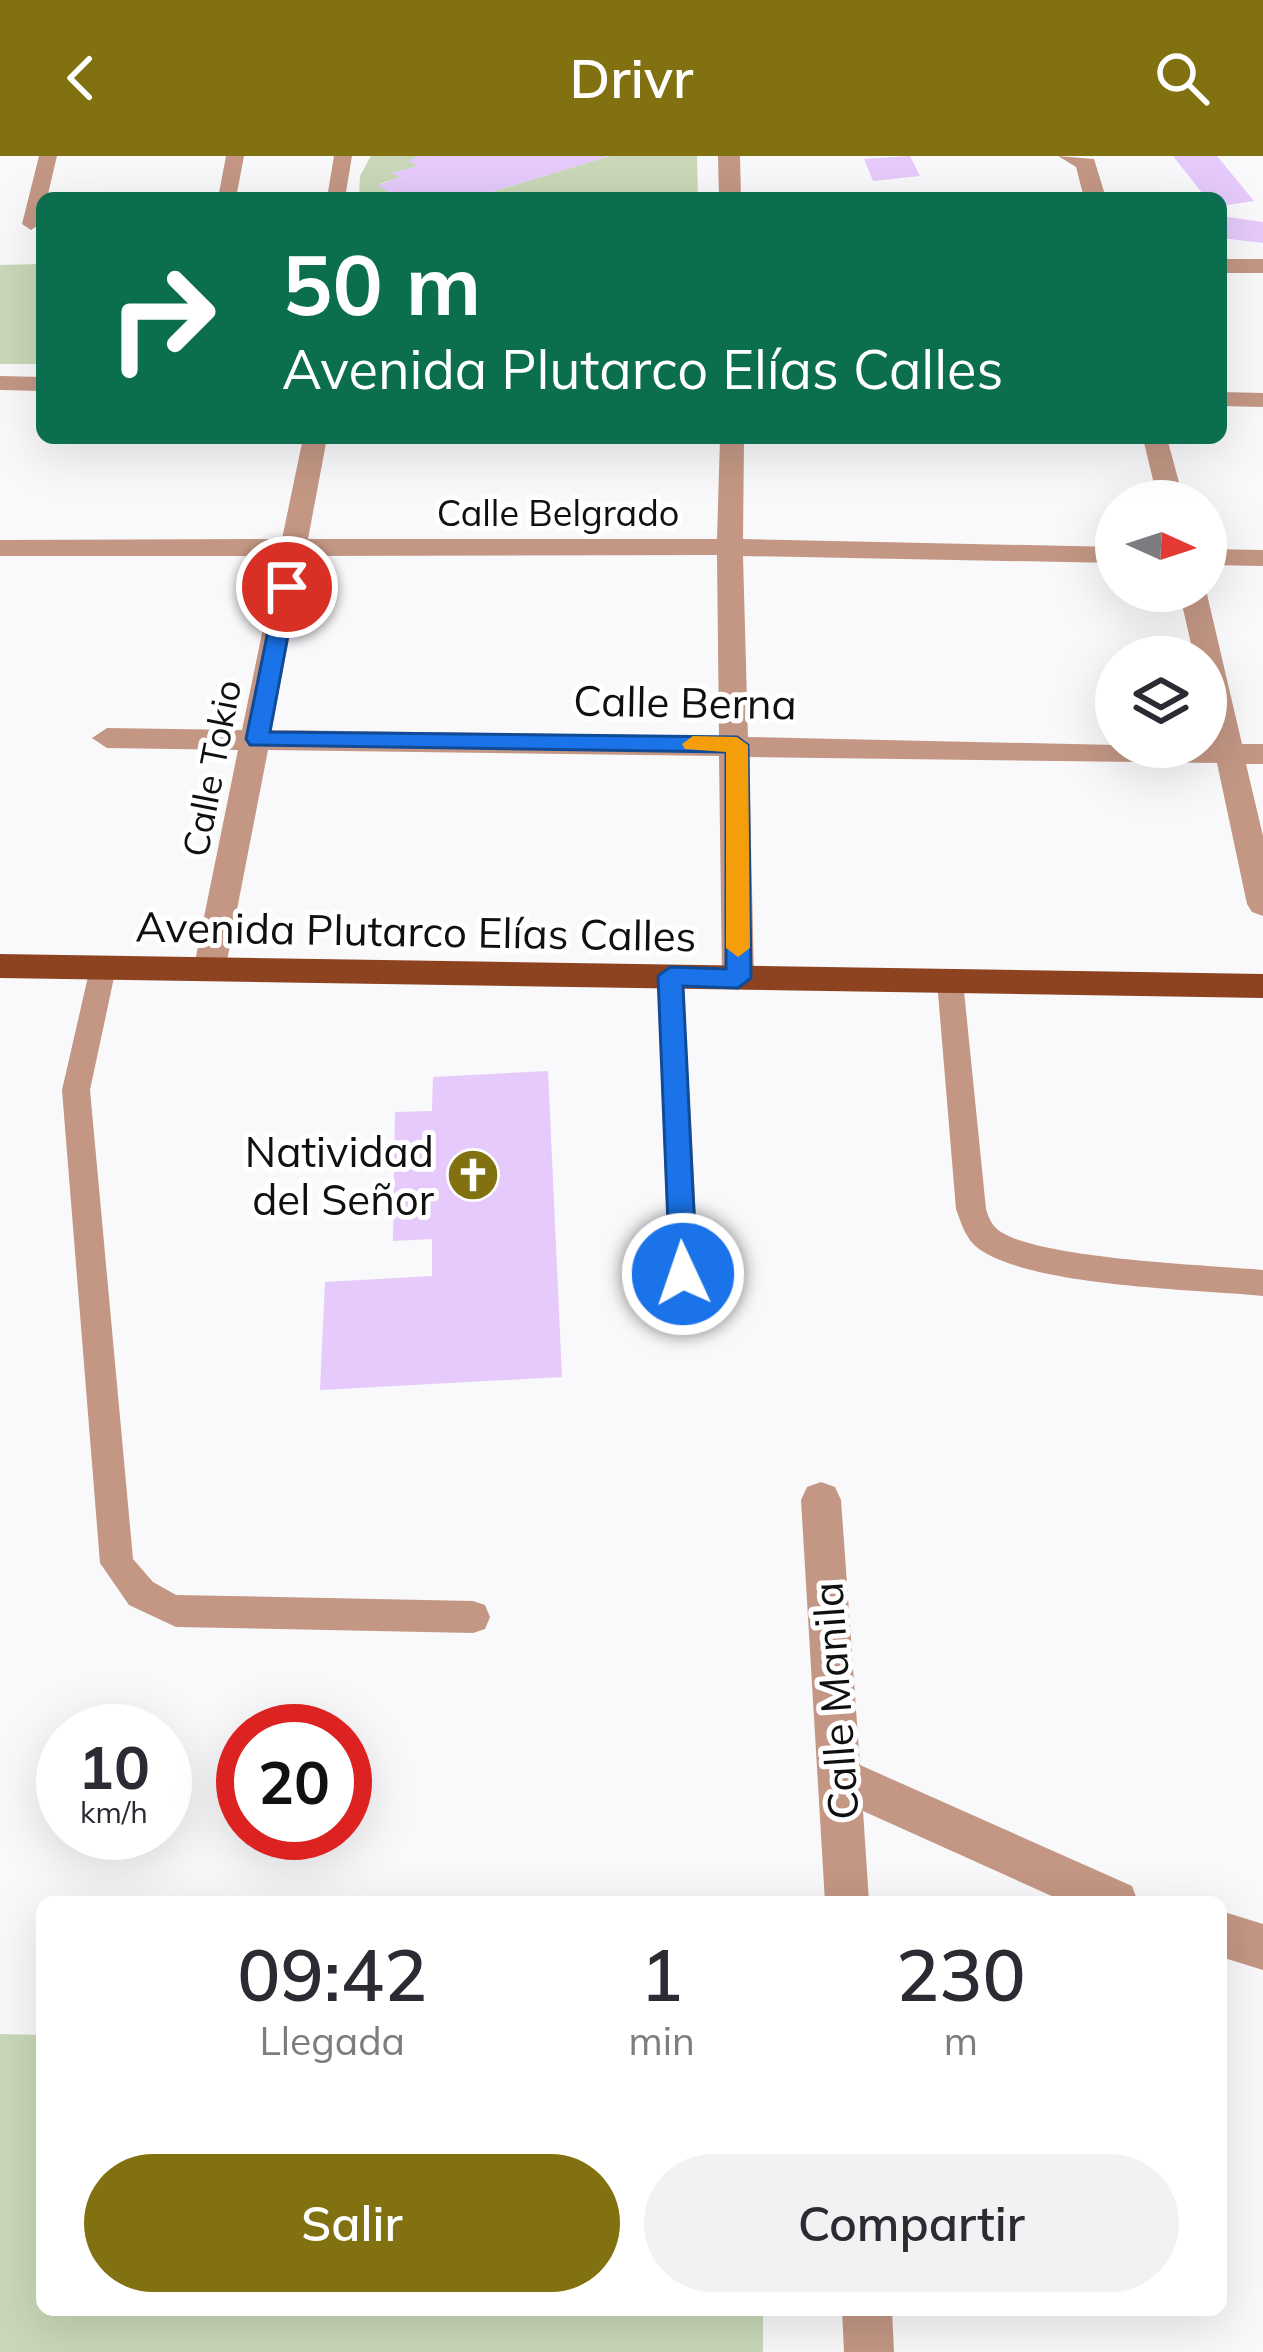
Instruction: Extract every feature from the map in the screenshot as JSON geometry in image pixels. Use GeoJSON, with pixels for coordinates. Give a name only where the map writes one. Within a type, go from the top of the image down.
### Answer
{"type":"FeatureCollection","features":[{"type":"Feature","properties":{"kind":"main road","name":"Avenida Plutarco Elías Calles"},"geometry":{"type":"LineString","coordinates":[[0,966],[1263,986]]}},
{"type":"Feature","properties":{"kind":"street"},"geometry":{"type":"LineString","coordinates":[[729,156],[730,192]]}},
{"type":"Feature","properties":{"kind":"street"},"geometry":{"type":"LineString","coordinates":[[1070,156],[1086,164],[1093,192]]}},
{"type":"Feature","properties":{"kind":"street"},"geometry":{"type":"LineString","coordinates":[[1227,266],[1263,266]]}},
{"type":"Feature","properties":{"kind":"street"},"geometry":{"type":"LineString","coordinates":[[0,383],[36,384]]}},
{"type":"Feature","properties":{"kind":"street"},"geometry":{"type":"LineString","coordinates":[[1227,399],[1263,400]]}},
{"type":"Feature","properties":{"kind":"street","name":"Calle Tokio"},"geometry":{"type":"LineString","coordinates":[[209,971],[314,444]]}},
{"type":"Feature","properties":{"kind":"street"},"geometry":{"type":"LineString","coordinates":[[733,444],[730,547],[738,978]]}},
{"type":"Feature","properties":{"kind":"street"},"geometry":{"type":"LineString","coordinates":[[1157,444],[1166,480]]}},
{"type":"Feature","properties":{"kind":"street","name":"Calle Belgrado"},"geometry":{"type":"LineString","coordinates":[[0,548],[730,547],[1095,555]]}},
{"type":"Feature","properties":{"kind":"street"},"geometry":{"type":"LineString","coordinates":[[1227,557],[1263,558]]}},
{"type":"Feature","properties":{"kind":"street"},"geometry":{"type":"LineString","coordinates":[[1197,612],[1263,904]]}},
{"type":"Feature","properties":{"kind":"street","name":"Calle Berna"},"geometry":{"type":"LineString","coordinates":[[106,738],[1263,754]]}},
{"type":"Feature","properties":{"kind":"street","name":"Calle Manila"},"geometry":{"type":"LineString","coordinates":[[821,1500],[847,1896]]}},
{"type":"Feature","properties":{"kind":"street"},"geometry":{"type":"LineString","coordinates":[[841,1779],[1102,1896]]}},
{"type":"Feature","properties":{"kind":"street"},"geometry":{"type":"LineString","coordinates":[[1227,1936],[1263,1947]]}},
{"type":"Feature","properties":{"kind":"street"},"geometry":{"type":"LineString","coordinates":[[867,2316],[869,2352]]}},
{"type":"Feature","properties":{"kind":"lane"},"geometry":{"type":"LineString","coordinates":[[39,192],[48,156]]}},
{"type":"Feature","properties":{"kind":"lane"},"geometry":{"type":"LineString","coordinates":[[228,192],[235,156]]}},
{"type":"Feature","properties":{"kind":"lane"},"geometry":{"type":"LineString","coordinates":[[337,192],[343,156]]}},
{"type":"Feature","properties":{"kind":"lane"},"geometry":{"type":"LineString","coordinates":[[31,224],[36,204]]}},
{"type":"Feature","properties":{"kind":"lane"},"geometry":{"type":"LineString","coordinates":[[103,968],[76,1090],[118,1563],[130,1587],[155,1605],[176,1611],[473,1617]]}},
{"type":"Feature","properties":{"kind":"lane"},"geometry":{"type":"LineString","coordinates":[[670,976],[683,1274]]}},
{"type":"Feature","properties":{"kind":"lane"},"geometry":{"type":"LineString","coordinates":[[950,981],[971,1210],[987,1239],[1007,1249],[1135,1270],[1263,1283]]}},
{"type":"Feature","properties":{"kind":"green space"},"geometry":{"type":"Polygon","coordinates":[[[371,156],[419,156],[418,166],[392,173],[401,177],[379,184],[390,192],[359,192],[360,176],[371,156]]]}},
{"type":"Feature","properties":{"kind":"green space"},"geometry":{"type":"Polygon","coordinates":[[[609,156],[697,156],[698,192],[492,192],[609,156]]]}},
{"type":"Feature","properties":{"kind":"green space"},"geometry":{"type":"Polygon","coordinates":[[[36,264],[36,364],[0,364],[0,265],[36,264]]]}},
{"type":"Feature","properties":{"kind":"green space"},"geometry":{"type":"Polygon","coordinates":[[[0,2034],[36,2035],[36,2316],[763,2316],[763,2352],[0,2352],[0,2034]]]}},
{"type":"Feature","properties":{"kind":"building"},"geometry":{"type":"Polygon","coordinates":[[[419,156],[606,157],[492,192],[389,192],[378,185],[401,177],[390,173],[418,166],[408,161],[419,156]]]}},
{"type":"Feature","properties":{"kind":"building"},"geometry":{"type":"Polygon","coordinates":[[[910,156],[920,176],[873,181],[864,159],[910,156]]]}},
{"type":"Feature","properties":{"kind":"building"},"geometry":{"type":"Polygon","coordinates":[[[1173,156],[1217,156],[1254,201],[1227,205],[1227,192],[1201,192],[1173,156]]]}},
{"type":"Feature","properties":{"kind":"building"},"geometry":{"type":"Polygon","coordinates":[[[1227,217],[1263,222],[1263,243],[1227,239],[1227,217]]]}},
{"type":"Feature","properties":{"kind":"building","name":"Natividad del Señor"},"geometry":{"type":"Polygon","coordinates":[[[548,1071],[562,1377],[320,1390],[325,1282],[432,1276],[432,1239],[393,1241],[395,1112],[432,1111],[433,1077],[548,1071]]]}},
{"type":"Feature","properties":{"kind":"slow traffic"},"geometry":{"type":"LineString","coordinates":[[693,744],[737,745],[738,948]]}},
{"type":"Feature","properties":{"kind":"place","name":"Natividad del Señor"},"geometry":{"type":"Point","coordinates":[473,1175]}},
{"type":"Feature","properties":{"kind":"route"},"geometry":{"type":"LineString","coordinates":[[287,587],[257,739],[737,745],[738,978],[670,976],[683,1274]]}}]}
